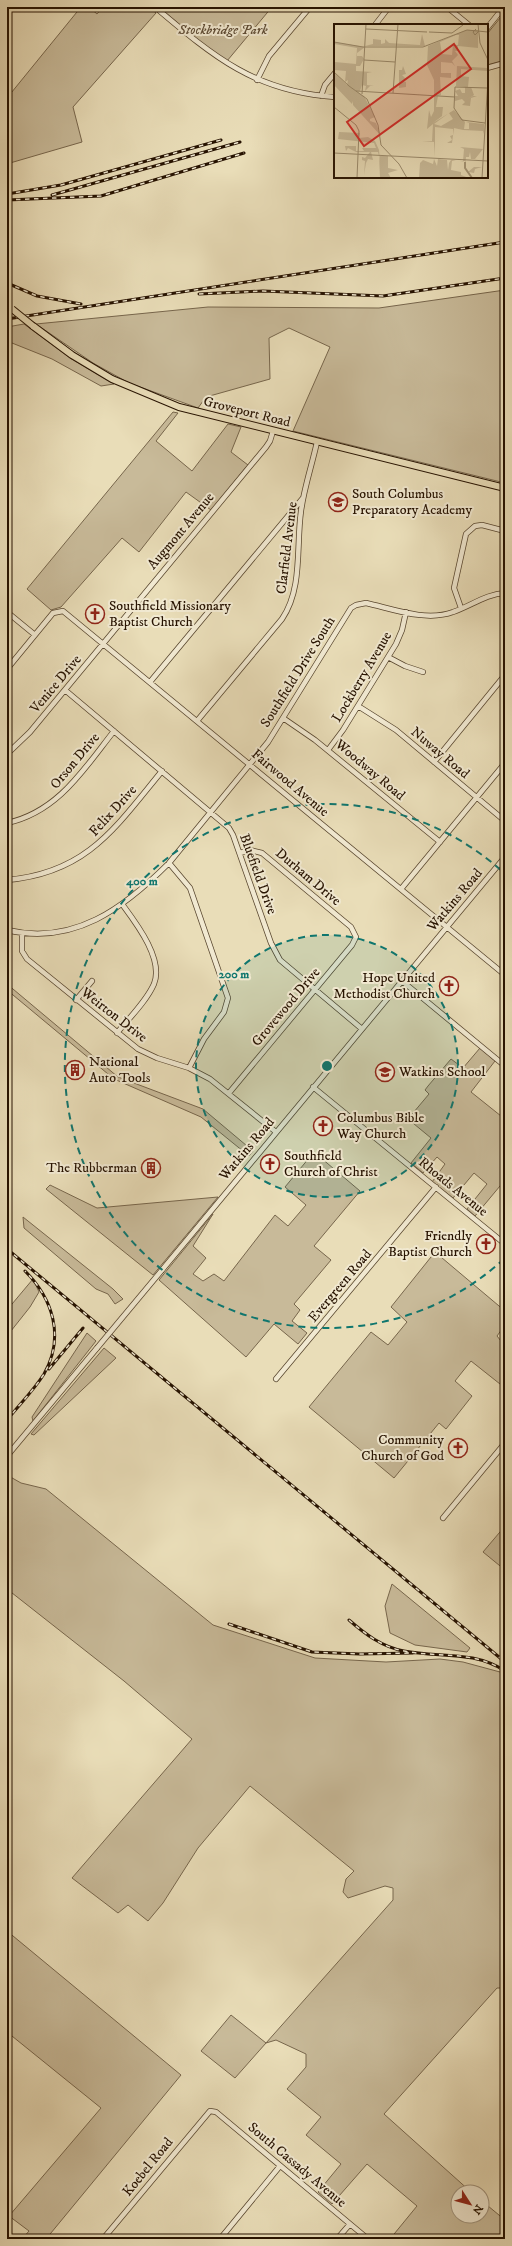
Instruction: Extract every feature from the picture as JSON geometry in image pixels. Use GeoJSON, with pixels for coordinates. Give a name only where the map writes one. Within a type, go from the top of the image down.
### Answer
{"type":"FeatureCollection","features":[{"type":"Feature","properties":{"kind":"main road","name":"Groveport Road"},"geometry":{"type":"LineString","coordinates":[[9,307],[86,364],[139,392],[197,413],[505,488]]}},
{"type":"Feature","properties":{"kind":"street"},"geometry":{"type":"LineString","coordinates":[[155,7],[216,57],[257,80],[291,91],[334,97]]}},
{"type":"Feature","properties":{"kind":"street"},"geometry":{"type":"LineString","coordinates":[[257,80],[269,56],[310,7]]}},
{"type":"Feature","properties":{"kind":"street"},"geometry":{"type":"LineString","coordinates":[[376,24],[389,7]]}},
{"type":"Feature","properties":{"kind":"street"},"geometry":{"type":"LineString","coordinates":[[447,7],[468,24]]}},
{"type":"Feature","properties":{"kind":"street"},"geometry":{"type":"LineString","coordinates":[[488,27],[499,13],[500,7]]}},
{"type":"Feature","properties":{"kind":"street"},"geometry":{"type":"LineString","coordinates":[[488,68],[505,63]]}},
{"type":"Feature","properties":{"kind":"street"},"geometry":{"type":"LineString","coordinates":[[321,96],[325,85],[334,74]]}},
{"type":"Feature","properties":{"kind":"street","name":"Augmont Avenue"},"geometry":{"type":"LineString","coordinates":[[103,644],[266,447],[270,441],[273,431]]}},
{"type":"Feature","properties":{"kind":"street","name":"Clarfield Avenue"},"geometry":{"type":"LineString","coordinates":[[197,720],[282,619],[291,603],[296,585],[299,527],[304,496],[317,442]]}},
{"type":"Feature","properties":{"kind":"street"},"geometry":{"type":"LineString","coordinates":[[150,682],[304,496]]}},
{"type":"Feature","properties":{"kind":"street"},"geometry":{"type":"LineString","coordinates":[[461,608],[454,588],[466,534],[475,526],[482,525],[505,531]]}},
{"type":"Feature","properties":{"kind":"street"},"geometry":{"type":"LineString","coordinates":[[406,612],[433,615],[454,612],[491,595],[505,593]]}},
{"type":"Feature","properties":{"kind":"street","name":"Southfield Drive South"},"geometry":{"type":"LineString","coordinates":[[7,930],[22,933],[54,933],[76,929],[99,918],[122,904],[169,863],[250,764],[283,718],[348,612],[356,605],[366,603],[406,612]]}},
{"type":"Feature","properties":{"kind":"street","name":"Fairwood Avenue"},"geometry":{"type":"LineString","coordinates":[[35,635],[53,613],[60,610],[197,720],[505,975]]}},
{"type":"Feature","properties":{"kind":"street"},"geometry":{"type":"LineString","coordinates":[[7,612],[35,635],[7,669]]}},
{"type":"Feature","properties":{"kind":"street","name":"Lockberry Avenue"},"geometry":{"type":"LineString","coordinates":[[328,750],[358,706],[400,638],[406,612]]}},
{"type":"Feature","properties":{"kind":"street","name":"Venice Drive"},"geometry":{"type":"LineString","coordinates":[[7,754],[30,732],[103,644]]}},
{"type":"Feature","properties":{"kind":"street"},"geometry":{"type":"LineString","coordinates":[[388,657],[405,666],[423,672]]}},
{"type":"Feature","properties":{"kind":"street"},"geometry":{"type":"LineString","coordinates":[[434,762],[505,675]]}},
{"type":"Feature","properties":{"kind":"street","name":"Bluefield Drive"},"geometry":{"type":"LineString","coordinates":[[65,690],[211,811],[232,831],[275,951],[289,968],[362,1029]]}},
{"type":"Feature","properties":{"kind":"street","name":"Nuway Road"},"geometry":{"type":"LineString","coordinates":[[358,706],[388,724],[505,821]]}},
{"type":"Feature","properties":{"kind":"street","name":"Woodway Road"},"geometry":{"type":"LineString","coordinates":[[283,718],[328,750],[440,842]]}},
{"type":"Feature","properties":{"kind":"street","name":"Orson Drive"},"geometry":{"type":"LineString","coordinates":[[7,823],[40,811],[60,797],[114,731]]}},
{"type":"Feature","properties":{"kind":"street"},"geometry":{"type":"LineString","coordinates":[[401,889],[505,763]]}},
{"type":"Feature","properties":{"kind":"street","name":"Felix Drive"},"geometry":{"type":"LineString","coordinates":[[7,880],[48,873],[86,854],[116,827],[162,771]]}},
{"type":"Feature","properties":{"kind":"street","name":"Durham Drive"},"geometry":{"type":"LineString","coordinates":[[240,852],[250,850],[262,853],[351,927],[356,934]]}},
{"type":"Feature","properties":{"kind":"street","name":"Watkins Road"},"geometry":{"type":"LineString","coordinates":[[7,1456],[505,857]]}},
{"type":"Feature","properties":{"kind":"street"},"geometry":{"type":"LineString","coordinates":[[169,863],[190,888],[228,998],[224,1012],[204,1039],[189,1068]]}},
{"type":"Feature","properties":{"kind":"street"},"geometry":{"type":"LineString","coordinates":[[117,1033],[149,993],[156,977],[154,957],[144,936],[122,904]]}},
{"type":"Feature","properties":{"kind":"street","name":"Weirton Drive"},"geometry":{"type":"LineString","coordinates":[[22,933],[22,951],[27,959],[117,1033],[138,1049],[149,1055],[189,1068],[210,1079],[276,1132]]}},
{"type":"Feature","properties":{"kind":"street","name":"Grovewood Drive"},"geometry":{"type":"LineString","coordinates":[[229,1093],[352,945],[356,934]]}},
{"type":"Feature","properties":{"kind":"street"},"geometry":{"type":"LineString","coordinates":[[76,1000],[92,981]]}},
{"type":"Feature","properties":{"kind":"street"},"geometry":{"type":"LineString","coordinates":[[402,981],[505,1066]]}},
{"type":"Feature","properties":{"kind":"street","name":"Rhoads Avenue"},"geometry":{"type":"LineString","coordinates":[[313,1087],[505,1244]]}},
{"type":"Feature","properties":{"kind":"street","name":"Evergreen Road"},"geometry":{"type":"LineString","coordinates":[[276,1379],[436,1187]]}},
{"type":"Feature","properties":{"kind":"street"},"geometry":{"type":"LineString","coordinates":[[443,1518],[505,1443]]}},
{"type":"Feature","properties":{"kind":"street","name":"South Cassady Avenue"},"geometry":{"type":"LineString","coordinates":[[210,2111],[216,2112],[368,2239]]}},
{"type":"Feature","properties":{"kind":"street","name":"Koebel Road"},"geometry":{"type":"LineString","coordinates":[[104,2239],[210,2111]]}},
{"type":"Feature","properties":{"kind":"street"},"geometry":{"type":"LineString","coordinates":[[220,2239],[280,2166]]}},
{"type":"Feature","properties":{"kind":"street"},"geometry":{"type":"LineString","coordinates":[[337,2239],[350,2224]]}},
{"type":"Feature","properties":{"kind":"green space"},"geometry":{"type":"Polygon","coordinates":[[[81,7],[89,7],[97,14],[103,7],[149,7],[156,13],[73,107],[82,142],[10,163],[7,171],[7,98],[81,7]]]}},
{"type":"Feature","properties":{"kind":"green space","name":"Stockbridge Park"},"geometry":{"type":"Polygon","coordinates":[[[159,7],[272,7],[227,61],[205,46],[159,7]]]}},
{"type":"Feature","properties":{"kind":"green space"},"geometry":{"type":"Polygon","coordinates":[[[505,12],[505,60],[488,65],[488,33],[505,12]]]}},
{"type":"Feature","properties":{"kind":"green space"},"geometry":{"type":"Polygon","coordinates":[[[505,290],[505,483],[293,431],[330,347],[289,328],[269,338],[270,379],[206,397],[198,408],[129,383],[93,363],[36,324],[208,307],[379,308],[505,290]]]}},
{"type":"Feature","properties":{"kind":"green space"},"geometry":{"type":"Polygon","coordinates":[[[24,324],[70,358],[114,384],[101,386],[52,359],[7,341],[7,327],[24,324]]]}},
{"type":"Feature","properties":{"kind":"green space"},"geometry":{"type":"Polygon","coordinates":[[[173,412],[178,413],[156,441],[192,471],[228,424],[241,427],[231,452],[248,465],[211,510],[186,492],[139,552],[122,538],[61,607],[51,610],[27,589],[173,412]]]}},
{"type":"Feature","properties":{"kind":"green space"},"geometry":{"type":"Polygon","coordinates":[[[7,984],[118,1077],[203,1109],[253,1151],[249,1156],[201,1117],[114,1079],[7,990],[7,984]]]}},
{"type":"Feature","properties":{"kind":"green space"},"geometry":{"type":"Polygon","coordinates":[[[480,1048],[495,1061],[471,1092],[501,1116],[505,1112],[505,1180],[475,1216],[467,1209],[487,1184],[474,1173],[453,1198],[432,1182],[445,1164],[437,1157],[423,1173],[411,1163],[431,1138],[408,1119],[429,1094],[425,1090],[451,1059],[463,1068],[480,1048]]]}},
{"type":"Feature","properties":{"kind":"green space"},"geometry":{"type":"Polygon","coordinates":[[[314,1152],[360,1191],[314,1246],[331,1260],[294,1304],[300,1310],[292,1321],[307,1333],[298,1344],[274,1324],[246,1357],[159,1280],[213,1214],[193,1246],[206,1258],[193,1274],[203,1281],[214,1274],[224,1281],[275,1215],[288,1226],[306,1205],[285,1187],[314,1152]]]}},
{"type":"Feature","properties":{"kind":"green space"},"geometry":{"type":"Polygon","coordinates":[[[50,1185],[97,1208],[218,1197],[153,1275],[46,1189],[50,1185]]]}},
{"type":"Feature","properties":{"kind":"green space"},"geometry":{"type":"Polygon","coordinates":[[[23,1217],[113,1289],[123,1299],[115,1304],[108,1294],[96,1289],[24,1228],[23,1217]]]}},
{"type":"Feature","properties":{"kind":"green space"},"geometry":{"type":"Polygon","coordinates":[[[435,1252],[505,1311],[505,1325],[497,1336],[505,1346],[505,1377],[500,1384],[471,1361],[455,1381],[472,1396],[446,1429],[439,1423],[394,1478],[309,1407],[371,1332],[388,1345],[407,1322],[391,1307],[435,1252]]]}},
{"type":"Feature","properties":{"kind":"green space"},"geometry":{"type":"Polygon","coordinates":[[[33,1279],[39,1292],[30,1307],[7,1336],[7,1310],[33,1279]]]}},
{"type":"Feature","properties":{"kind":"green space"},"geometry":{"type":"Polygon","coordinates":[[[87,1333],[96,1341],[33,1421],[32,1417],[87,1333]]]}},
{"type":"Feature","properties":{"kind":"green space"},"geometry":{"type":"Polygon","coordinates":[[[104,1348],[116,1358],[34,1435],[31,1434],[104,1348]]]}},
{"type":"Feature","properties":{"kind":"green space"},"geometry":{"type":"Polygon","coordinates":[[[7,1475],[21,1483],[46,1489],[213,1625],[315,1658],[386,1662],[440,1659],[463,1662],[500,1672],[505,1676],[505,1988],[497,1988],[384,2114],[462,2184],[450,2184],[450,2224],[490,2224],[490,2208],[505,2220],[505,2230],[497,2239],[390,2239],[417,2206],[367,2164],[332,2204],[318,2192],[341,2164],[306,2135],[321,2117],[287,2089],[306,2067],[306,2054],[276,2040],[266,2043],[393,1900],[393,1888],[385,1886],[348,1898],[343,1892],[346,1879],[354,1871],[250,1786],[198,1848],[163,1903],[148,1921],[128,1905],[118,1913],[72,1878],[192,1739],[124,1681],[7,1589],[7,1475]]]}},
{"type":"Feature","properties":{"kind":"green space"},"geometry":{"type":"Polygon","coordinates":[[[505,1526],[505,1570],[483,1552],[505,1526]]]}},
{"type":"Feature","properties":{"kind":"green space"},"geometry":{"type":"Polygon","coordinates":[[[392,1584],[470,1648],[467,1652],[415,1645],[390,1633],[385,1606],[392,1584]]]}},
{"type":"Feature","properties":{"kind":"green space"},"geometry":{"type":"Polygon","coordinates":[[[7,1931],[181,2075],[46,2239],[22,2239],[29,2231],[9,2216],[101,2108],[7,2032],[7,1931]]]}},
{"type":"Feature","properties":{"kind":"green space"},"geometry":{"type":"Polygon","coordinates":[[[231,2015],[266,2043],[235,2078],[201,2051],[231,2015]]]}},
{"type":"Feature","properties":{"kind":"railway"},"geometry":{"type":"LineString","coordinates":[[7,194],[61,185],[221,140]]}},
{"type":"Feature","properties":{"kind":"railway"},"geometry":{"type":"LineString","coordinates":[[52,195],[240,142]]}},
{"type":"Feature","properties":{"kind":"railway"},"geometry":{"type":"LineString","coordinates":[[7,200],[101,196],[244,153]]}},
{"type":"Feature","properties":{"kind":"railway"},"geometry":{"type":"LineString","coordinates":[[7,319],[505,242]]}},
{"type":"Feature","properties":{"kind":"railway"},"geometry":{"type":"LineString","coordinates":[[199,294],[263,291],[383,296],[505,278]]}},
{"type":"Feature","properties":{"kind":"railway"},"geometry":{"type":"LineString","coordinates":[[7,283],[37,296],[81,304]]}},
{"type":"Feature","properties":{"kind":"railway"},"geometry":{"type":"LineString","coordinates":[[7,1249],[505,1662]]}},
{"type":"Feature","properties":{"kind":"railway"},"geometry":{"type":"LineString","coordinates":[[7,1420],[44,1374],[54,1346],[55,1333],[49,1306],[35,1282],[25,1271]]}},
{"type":"Feature","properties":{"kind":"railway"},"geometry":{"type":"LineString","coordinates":[[49,1369],[83,1328]]}},
{"type":"Feature","properties":{"kind":"railway"},"geometry":{"type":"LineString","coordinates":[[349,1620],[374,1639],[396,1649],[417,1653],[468,1657],[493,1664],[505,1671]]}},
{"type":"Feature","properties":{"kind":"railway"},"geometry":{"type":"LineString","coordinates":[[229,1624],[312,1652],[360,1654],[413,1653]]}},
{"type":"Feature","properties":{"kind":"place","name":"South Columbus Preparatory Academy"},"geometry":{"type":"Point","coordinates":[338,502]}},
{"type":"Feature","properties":{"kind":"place","name":"Southfield Missionary Baptist Church"},"geometry":{"type":"Point","coordinates":[95,614]}},
{"type":"Feature","properties":{"kind":"place","name":"Hope United Methodist Church"},"geometry":{"type":"Point","coordinates":[449,986]}},
{"type":"Feature","properties":{"kind":"place","name":"National Auto Tools"},"geometry":{"type":"Point","coordinates":[75,1070]}},
{"type":"Feature","properties":{"kind":"place","name":"Watkins School"},"geometry":{"type":"Point","coordinates":[385,1072]}},
{"type":"Feature","properties":{"kind":"place","name":"Columbus Bible Way Church"},"geometry":{"type":"Point","coordinates":[323,1126]}},
{"type":"Feature","properties":{"kind":"place","name":"Southfield Church of Christ"},"geometry":{"type":"Point","coordinates":[270,1164]}},
{"type":"Feature","properties":{"kind":"place","name":"The Rubberman"},"geometry":{"type":"Point","coordinates":[151,1168]}},
{"type":"Feature","properties":{"kind":"place","name":"Friendly Baptist Church"},"geometry":{"type":"Point","coordinates":[486,1244]}},
{"type":"Feature","properties":{"kind":"place","name":"Community Church of God"},"geometry":{"type":"Point","coordinates":[458,1448]}}]}
